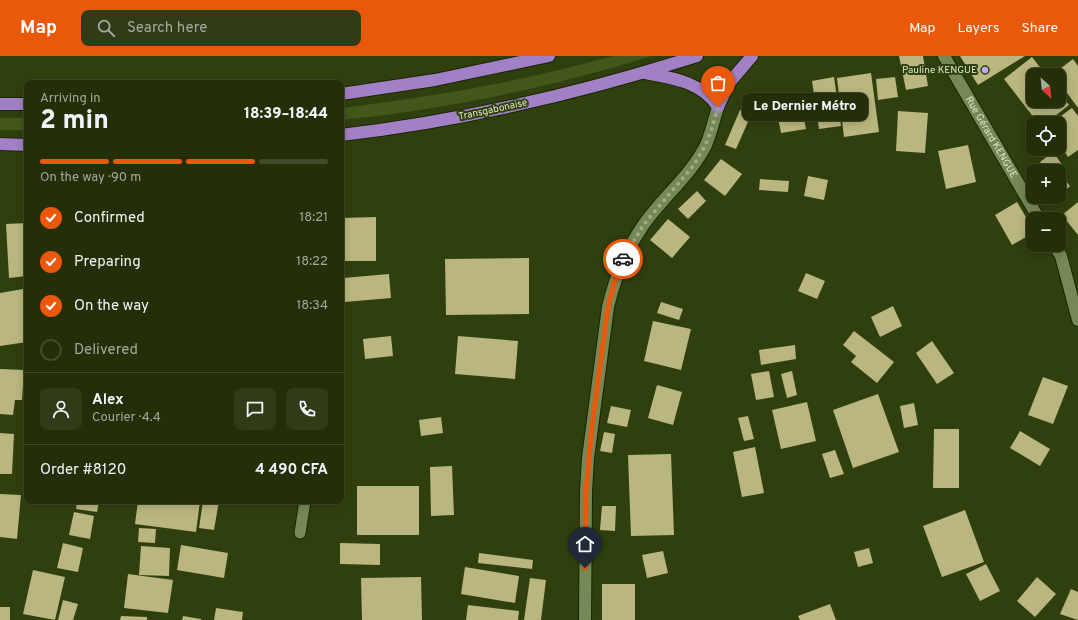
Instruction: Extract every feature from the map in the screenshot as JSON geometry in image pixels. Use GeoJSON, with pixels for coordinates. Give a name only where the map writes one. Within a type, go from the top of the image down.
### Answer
{"type":"FeatureCollection","features":[{"type":"Feature","properties":{"kind":"highway"},"geometry":{"type":"LineString","coordinates":[[501,68],[520,56]]}},
{"type":"Feature","properties":{"kind":"highway"},"geometry":{"type":"LineString","coordinates":[[344,94],[435,80],[501,68],[549,56]]}},
{"type":"Feature","properties":{"kind":"highway","name":"Transgabonaise"},"geometry":{"type":"LineString","coordinates":[[344,135],[403,128],[547,98],[642,73],[697,56]]}},
{"type":"Feature","properties":{"kind":"highway"},"geometry":{"type":"LineString","coordinates":[[642,73],[684,81],[706,93],[718,107],[729,83],[752,56]]}},
{"type":"Feature","properties":{"kind":"highway"},"geometry":{"type":"LineString","coordinates":[[0,104],[24,104]]}},
{"type":"Feature","properties":{"kind":"highway"},"geometry":{"type":"LineString","coordinates":[[0,144],[24,145]]}},
{"type":"Feature","properties":{"kind":"street","name":"Rue Gérard KENGUE"},"geometry":{"type":"LineString","coordinates":[[944,56],[1035,212]]}},
{"type":"Feature","properties":{"kind":"street"},"geometry":{"type":"LineString","coordinates":[[585,620],[586,492],[588,458],[608,307],[614,283],[621,263],[644,224],[693,166],[705,146],[718,107]]}},
{"type":"Feature","properties":{"kind":"street"},"geometry":{"type":"LineString","coordinates":[[1058,252],[1078,320]]}},
{"type":"Feature","properties":{"kind":"lane"},"geometry":{"type":"LineString","coordinates":[[300,533],[304,504]]}},
{"type":"Feature","properties":{"kind":"green space"},"geometry":{"type":"Polygon","coordinates":[[[613,56],[652,56],[576,78],[498,96],[420,110],[344,120],[344,108],[409,99],[512,81],[613,56]]]}},
{"type":"Feature","properties":{"kind":"green space"},"geometry":{"type":"Polygon","coordinates":[[[0,118],[24,118],[24,130],[0,130],[0,118]]]}},
{"type":"Feature","properties":{"kind":"building"},"geometry":{"type":"Polygon","coordinates":[[[899,56],[923,56],[928,86],[906,90],[899,56]]]}},
{"type":"Feature","properties":{"kind":"building","name":"Pauline KENGUE"},"geometry":{"type":"Polygon","coordinates":[[[960,56],[1025,56],[978,85],[960,56]]]}},
{"type":"Feature","properties":{"kind":"building"},"geometry":{"type":"Polygon","coordinates":[[[1032,57],[1041,68],[1026,68],[1026,107],[1004,79],[1032,57]]]}},
{"type":"Feature","properties":{"kind":"building"},"geometry":{"type":"Polygon","coordinates":[[[1073,59],[1078,66],[1078,108],[1066,92],[1066,68],[1061,68],[1073,59]]]}},
{"type":"Feature","properties":{"kind":"building"},"geometry":{"type":"Polygon","coordinates":[[[871,73],[879,132],[844,137],[837,78],[871,73]]]}},
{"type":"Feature","properties":{"kind":"building"},"geometry":{"type":"Polygon","coordinates":[[[834,77],[841,126],[819,129],[812,81],[834,77]]]}},
{"type":"Feature","properties":{"kind":"building"},"geometry":{"type":"Polygon","coordinates":[[[895,77],[898,97],[878,100],[876,79],[895,77]]]}},
{"type":"Feature","properties":{"kind":"building"},"geometry":{"type":"Polygon","coordinates":[[[801,102],[806,129],[781,133],[776,107],[801,102]]]}},
{"type":"Feature","properties":{"kind":"building"},"geometry":{"type":"Polygon","coordinates":[[[1026,108],[1065,108],[1055,116],[1033,116],[1026,108]]]}},
{"type":"Feature","properties":{"kind":"building"},"geometry":{"type":"Polygon","coordinates":[[[1072,108],[1078,116],[1078,150],[1068,157],[1066,154],[1066,116],[1061,116],[1072,108]]]}},
{"type":"Feature","properties":{"kind":"building"},"geometry":{"type":"Polygon","coordinates":[[[740,110],[751,115],[736,149],[725,145],[740,110]]]}},
{"type":"Feature","properties":{"kind":"building"},"geometry":{"type":"Polygon","coordinates":[[[898,111],[928,113],[925,153],[896,151],[898,111]]]}},
{"type":"Feature","properties":{"kind":"building"},"geometry":{"type":"Polygon","coordinates":[[[968,145],[976,182],[946,189],[938,151],[968,145]]]}},
{"type":"Feature","properties":{"kind":"building"},"geometry":{"type":"Polygon","coordinates":[[[1048,156],[1056,156],[1062,164],[1042,164],[1040,162],[1048,156]]]}},
{"type":"Feature","properties":{"kind":"building"},"geometry":{"type":"Polygon","coordinates":[[[721,159],[742,174],[725,196],[704,180],[721,159]]]}},
{"type":"Feature","properties":{"kind":"building"},"geometry":{"type":"Polygon","coordinates":[[[808,176],[828,180],[824,200],[804,196],[808,176]]]}},
{"type":"Feature","properties":{"kind":"building"},"geometry":{"type":"Polygon","coordinates":[[[760,179],[789,181],[788,192],[759,190],[760,179]]]}},
{"type":"Feature","properties":{"kind":"building"},"geometry":{"type":"Polygon","coordinates":[[[1066,181],[1070,186],[1066,190],[1066,181]]]}},
{"type":"Feature","properties":{"kind":"building"},"geometry":{"type":"Polygon","coordinates":[[[697,191],[706,201],[688,219],[678,209],[697,191]]]}},
{"type":"Feature","properties":{"kind":"building"},"geometry":{"type":"Polygon","coordinates":[[[1017,202],[1026,217],[1026,237],[1012,245],[995,215],[1017,202]]]}},
{"type":"Feature","properties":{"kind":"building"},"geometry":{"type":"Polygon","coordinates":[[[1078,202],[1078,235],[1066,220],[1066,212],[1078,202]]]}},
{"type":"Feature","properties":{"kind":"building"},"geometry":{"type":"Polygon","coordinates":[[[376,217],[376,261],[344,261],[344,218],[376,217]]]}},
{"type":"Feature","properties":{"kind":"building"},"geometry":{"type":"Polygon","coordinates":[[[668,219],[690,237],[672,258],[650,240],[668,219]]]}},
{"type":"Feature","properties":{"kind":"building"},"geometry":{"type":"Polygon","coordinates":[[[24,223],[24,276],[9,278],[6,224],[24,223]]]}},
{"type":"Feature","properties":{"kind":"building"},"geometry":{"type":"Polygon","coordinates":[[[529,258],[529,314],[446,315],[445,259],[529,258]]]}},
{"type":"Feature","properties":{"kind":"building"},"geometry":{"type":"Polygon","coordinates":[[[806,273],[825,281],[817,299],[798,291],[806,273]]]}},
{"type":"Feature","properties":{"kind":"building"},"geometry":{"type":"Polygon","coordinates":[[[389,274],[391,298],[345,302],[344,278],[389,274]]]}},
{"type":"Feature","properties":{"kind":"building"},"geometry":{"type":"Polygon","coordinates":[[[23,289],[24,342],[0,346],[0,293],[23,289]]]}},
{"type":"Feature","properties":{"kind":"building"},"geometry":{"type":"Polygon","coordinates":[[[661,302],[683,309],[679,320],[657,313],[661,302]]]}},
{"type":"Feature","properties":{"kind":"building"},"geometry":{"type":"Polygon","coordinates":[[[893,306],[902,326],[880,337],[871,317],[893,306]]]}},
{"type":"Feature","properties":{"kind":"building"},"geometry":{"type":"Polygon","coordinates":[[[653,321],[691,329],[681,370],[644,361],[653,321]]]}},
{"type":"Feature","properties":{"kind":"building"},"geometry":{"type":"Polygon","coordinates":[[[854,331],[894,362],[877,383],[851,362],[856,356],[843,345],[854,331]]]}},
{"type":"Feature","properties":{"kind":"building"},"geometry":{"type":"Polygon","coordinates":[[[391,336],[393,356],[365,359],[363,339],[391,336]]]}},
{"type":"Feature","properties":{"kind":"building"},"geometry":{"type":"Polygon","coordinates":[[[458,336],[518,341],[515,379],[455,374],[458,336]]]}},
{"type":"Feature","properties":{"kind":"building"},"geometry":{"type":"Polygon","coordinates":[[[932,341],[954,373],[937,384],[916,353],[932,341]]]}},
{"type":"Feature","properties":{"kind":"building"},"geometry":{"type":"Polygon","coordinates":[[[795,345],[796,359],[761,365],[759,350],[795,345]]]}},
{"type":"Feature","properties":{"kind":"building"},"geometry":{"type":"Polygon","coordinates":[[[0,369],[24,370],[22,400],[15,400],[13,415],[0,414],[0,369]]]}},
{"type":"Feature","properties":{"kind":"building"},"geometry":{"type":"Polygon","coordinates":[[[769,371],[774,397],[756,400],[751,374],[769,371]]]}},
{"type":"Feature","properties":{"kind":"building"},"geometry":{"type":"Polygon","coordinates":[[[792,371],[797,395],[787,398],[781,374],[792,371]]]}},
{"type":"Feature","properties":{"kind":"building"},"geometry":{"type":"Polygon","coordinates":[[[1043,377],[1068,386],[1053,424],[1028,415],[1043,377]]]}},
{"type":"Feature","properties":{"kind":"building"},"geometry":{"type":"Polygon","coordinates":[[[657,385],[682,392],[673,425],[648,418],[657,385]]]}},
{"type":"Feature","properties":{"kind":"building"},"geometry":{"type":"Polygon","coordinates":[[[878,394],[899,452],[853,468],[833,410],[878,394]]]}},
{"type":"Feature","properties":{"kind":"building"},"geometry":{"type":"Polygon","coordinates":[[[807,402],[816,441],[781,449],[772,410],[807,402]]]}},
{"type":"Feature","properties":{"kind":"building"},"geometry":{"type":"Polygon","coordinates":[[[914,403],[918,425],[904,428],[900,406],[914,403]]]}},
{"type":"Feature","properties":{"kind":"building"},"geometry":{"type":"Polygon","coordinates":[[[611,406],[631,410],[627,427],[607,423],[611,406]]]}},
{"type":"Feature","properties":{"kind":"building"},"geometry":{"type":"Polygon","coordinates":[[[748,416],[754,439],[744,441],[738,418],[748,416]]]}},
{"type":"Feature","properties":{"kind":"building"},"geometry":{"type":"Polygon","coordinates":[[[441,417],[443,433],[421,436],[419,420],[441,417]]]}},
{"type":"Feature","properties":{"kind":"building"},"geometry":{"type":"Polygon","coordinates":[[[934,429],[959,429],[959,488],[933,488],[934,429]]]}},
{"type":"Feature","properties":{"kind":"building"},"geometry":{"type":"Polygon","coordinates":[[[1020,431],[1050,449],[1040,466],[1010,448],[1020,431]]]}},
{"type":"Feature","properties":{"kind":"building"},"geometry":{"type":"Polygon","coordinates":[[[604,432],[615,434],[612,453],[600,451],[604,432]]]}},
{"type":"Feature","properties":{"kind":"building"},"geometry":{"type":"Polygon","coordinates":[[[0,433],[14,434],[12,474],[0,474],[0,433]]]}},
{"type":"Feature","properties":{"kind":"building"},"geometry":{"type":"Polygon","coordinates":[[[755,447],[764,493],[742,497],[733,452],[755,447]]]}},
{"type":"Feature","properties":{"kind":"building"},"geometry":{"type":"Polygon","coordinates":[[[835,450],[844,474],[830,478],[822,454],[835,450]]]}},
{"type":"Feature","properties":{"kind":"building"},"geometry":{"type":"Polygon","coordinates":[[[671,454],[674,535],[631,536],[628,455],[671,454]]]}},
{"type":"Feature","properties":{"kind":"building"},"geometry":{"type":"Polygon","coordinates":[[[452,466],[454,515],[431,516],[430,467],[452,466]]]}},
{"type":"Feature","properties":{"kind":"building"},"geometry":{"type":"Polygon","coordinates":[[[357,486],[419,486],[419,535],[357,535],[357,486]]]}},
{"type":"Feature","properties":{"kind":"building"},"geometry":{"type":"Polygon","coordinates":[[[0,494],[21,495],[17,539],[0,537],[0,494]]]}},
{"type":"Feature","properties":{"kind":"building"},"geometry":{"type":"Polygon","coordinates":[[[77,504],[98,504],[97,512],[76,509],[77,504]]]}},
{"type":"Feature","properties":{"kind":"building"},"geometry":{"type":"Polygon","coordinates":[[[138,504],[200,504],[196,532],[135,524],[138,504]]]}},
{"type":"Feature","properties":{"kind":"building"},"geometry":{"type":"Polygon","coordinates":[[[203,504],[218,504],[214,530],[199,528],[203,504]]]}},
{"type":"Feature","properties":{"kind":"building"},"geometry":{"type":"Polygon","coordinates":[[[602,506],[616,506],[615,531],[600,530],[602,506]]]}},
{"type":"Feature","properties":{"kind":"building"},"geometry":{"type":"Polygon","coordinates":[[[965,510],[984,562],[942,577],[923,526],[965,510]]]}},
{"type":"Feature","properties":{"kind":"building"},"geometry":{"type":"Polygon","coordinates":[[[74,512],[94,516],[90,539],[69,535],[74,512]]]}},
{"type":"Feature","properties":{"kind":"building"},"geometry":{"type":"Polygon","coordinates":[[[139,528],[156,529],[155,543],[138,542],[139,528]]]}},
{"type":"Feature","properties":{"kind":"building"},"geometry":{"type":"Polygon","coordinates":[[[63,543],[83,548],[78,572],[57,568],[63,543]]]}},
{"type":"Feature","properties":{"kind":"building"},"geometry":{"type":"Polygon","coordinates":[[[340,543],[380,544],[380,565],[340,564],[340,543]]]}},
{"type":"Feature","properties":{"kind":"building"},"geometry":{"type":"Polygon","coordinates":[[[181,545],[228,553],[224,578],[177,570],[181,545]]]}},
{"type":"Feature","properties":{"kind":"building"},"geometry":{"type":"Polygon","coordinates":[[[141,546],[170,548],[169,576],[139,575],[141,546]]]}},
{"type":"Feature","properties":{"kind":"building"},"geometry":{"type":"Polygon","coordinates":[[[869,548],[873,563],[858,567],[854,552],[869,548]]]}},
{"type":"Feature","properties":{"kind":"building"},"geometry":{"type":"Polygon","coordinates":[[[663,551],[668,573],[647,578],[642,555],[663,551]]]}},
{"type":"Feature","properties":{"kind":"building"},"geometry":{"type":"Polygon","coordinates":[[[479,553],[533,560],[532,569],[478,563],[479,553]]]}},
{"type":"Feature","properties":{"kind":"building"},"geometry":{"type":"Polygon","coordinates":[[[986,564],[1000,591],[980,601],[966,574],[986,564]]]}},
{"type":"Feature","properties":{"kind":"building"},"geometry":{"type":"Polygon","coordinates":[[[465,567],[519,576],[515,603],[461,594],[465,567]]]}},
{"type":"Feature","properties":{"kind":"building"},"geometry":{"type":"Polygon","coordinates":[[[33,570],[65,577],[55,620],[23,614],[33,570]]]}},
{"type":"Feature","properties":{"kind":"building"},"geometry":{"type":"Polygon","coordinates":[[[128,574],[173,580],[168,613],[124,608],[128,574]]]}},
{"type":"Feature","properties":{"kind":"building"},"geometry":{"type":"Polygon","coordinates":[[[421,577],[422,620],[362,620],[361,578],[421,577]]]}},
{"type":"Feature","properties":{"kind":"building"},"geometry":{"type":"Polygon","coordinates":[[[1037,577],[1056,594],[1035,617],[1017,601],[1037,577]]]}},
{"type":"Feature","properties":{"kind":"building"},"geometry":{"type":"Polygon","coordinates":[[[530,578],[546,580],[541,620],[524,620],[530,578]]]}},
{"type":"Feature","properties":{"kind":"building"},"geometry":{"type":"Polygon","coordinates":[[[602,584],[635,584],[635,620],[602,620],[602,584]]]}},
{"type":"Feature","properties":{"kind":"building"},"geometry":{"type":"Polygon","coordinates":[[[1071,589],[1078,592],[1078,620],[1060,614],[1071,589]]]}},
{"type":"Feature","properties":{"kind":"building"},"geometry":{"type":"Polygon","coordinates":[[[63,600],[78,604],[73,620],[58,620],[63,600]]]}},
{"type":"Feature","properties":{"kind":"building"},"geometry":{"type":"Polygon","coordinates":[[[830,604],[836,620],[800,620],[798,616],[830,604]]]}},
{"type":"Feature","properties":{"kind":"building"},"geometry":{"type":"Polygon","coordinates":[[[468,605],[519,611],[518,620],[466,620],[468,605]]]}},
{"type":"Feature","properties":{"kind":"building"},"geometry":{"type":"Polygon","coordinates":[[[0,607],[10,607],[10,620],[0,620],[0,607]]]}},
{"type":"Feature","properties":{"kind":"building"},"geometry":{"type":"Polygon","coordinates":[[[216,608],[243,612],[242,620],[214,620],[216,608]]]}},
{"type":"Feature","properties":{"kind":"building"},"geometry":{"type":"Polygon","coordinates":[[[121,616],[147,617],[147,620],[120,620],[121,616]]]}},
{"type":"Feature","properties":{"kind":"building"},"geometry":{"type":"Polygon","coordinates":[[[183,616],[201,619],[201,620],[182,620],[183,616]]]}},
{"type":"Feature","properties":{"kind":"way so far"},"geometry":{"type":"LineString","coordinates":[[623,259],[644,224],[693,166],[705,146],[718,107]]}},
{"type":"Feature","properties":{"kind":"place","name":"Pauline KENGUE"},"geometry":{"type":"Point","coordinates":[985,70]}},
{"type":"Feature","properties":{"kind":"place","name":"Le Dernier Métro"},"geometry":{"type":"Point","coordinates":[718,107]}},
{"type":"Feature","properties":{"kind":"route"},"geometry":{"type":"LineString","coordinates":[[585,568],[586,492],[592,425],[608,307],[614,283],[623,259]]}}]}
